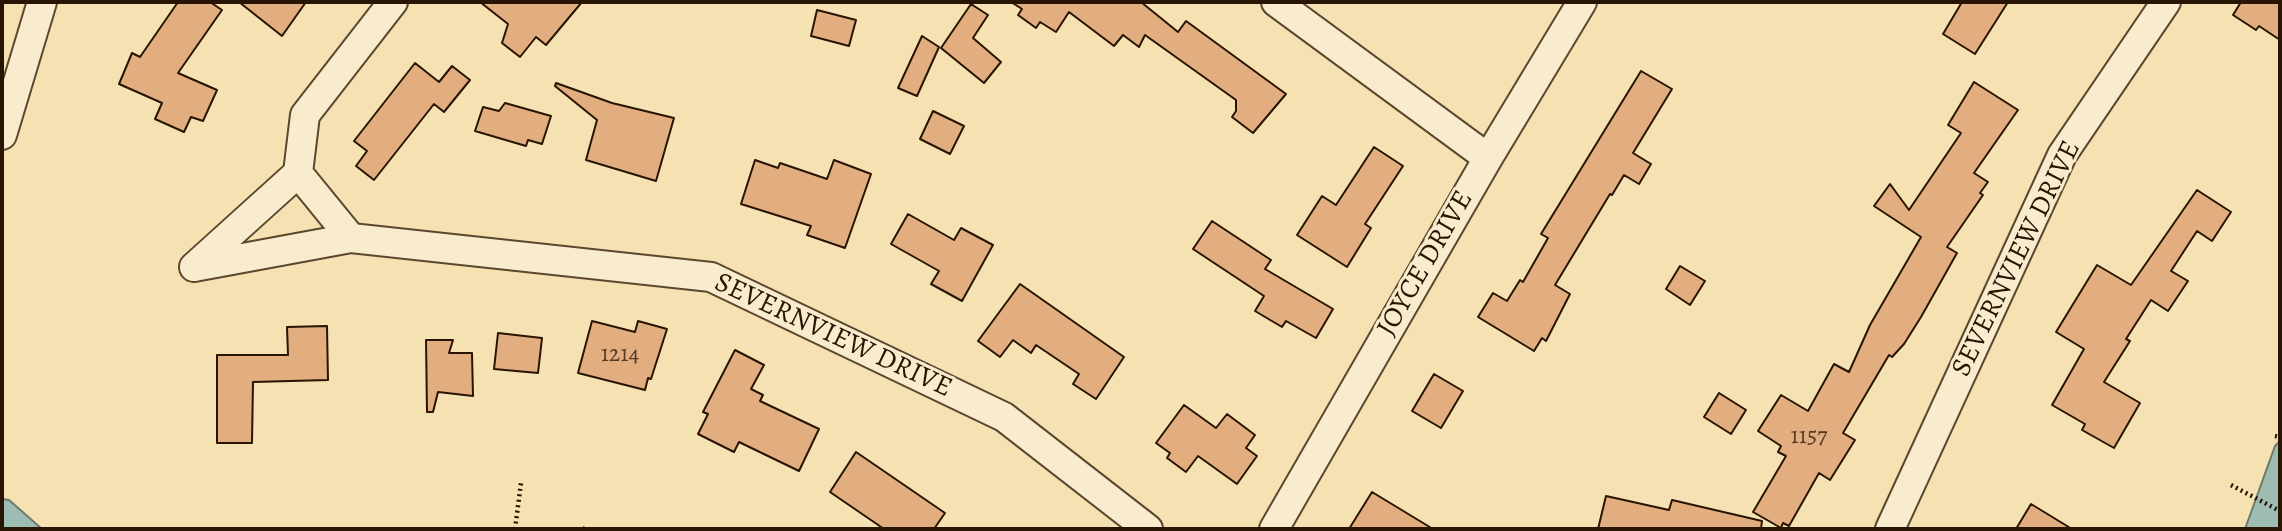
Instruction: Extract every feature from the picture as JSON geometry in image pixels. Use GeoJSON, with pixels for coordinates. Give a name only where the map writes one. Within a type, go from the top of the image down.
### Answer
{"type":"FeatureCollection","features":[{"type":"Feature","properties":{"kind":"street"},"geometry":{"type":"LineString","coordinates":[[2,135],[42,2]]}},
{"type":"Feature","properties":{"kind":"street"},"geometry":{"type":"LineString","coordinates":[[351,238],[298,173],[305,115],[393,2]]}},
{"type":"Feature","properties":{"kind":"street"},"geometry":{"type":"LineString","coordinates":[[1276,2],[1488,158]]}},
{"type":"Feature","properties":{"kind":"street","name":"JOYCE DRIVE"},"geometry":{"type":"LineString","coordinates":[[1274,529],[1488,158],[1582,2]]}},
{"type":"Feature","properties":{"kind":"street","name":"SEVERNVIEW DRIVE"},"geometry":{"type":"LineString","coordinates":[[1890,529],[2062,155],[2166,2]]}},
{"type":"Feature","properties":{"kind":"street","name":"SEVERNVIEW DRIVE"},"geometry":{"type":"LineString","coordinates":[[298,173],[194,267],[351,238],[711,276],[1004,417],[1147,529]]}},
{"type":"Feature","properties":{"kind":"path"},"geometry":{"type":"LineString","coordinates":[[515,529],[521,483]]}},
{"type":"Feature","properties":{"kind":"path"},"geometry":{"type":"LineString","coordinates":[[2231,485],[2280,511]]}},
{"type":"Feature","properties":{"kind":"water"},"geometry":{"type":"Polygon","coordinates":[[[2280,441],[2280,529],[2245,529],[2275,446],[2280,441]]]}},
{"type":"Feature","properties":{"kind":"water"},"geometry":{"type":"Polygon","coordinates":[[[2,499],[9,500],[42,529],[2,529],[2,499]]]}},
{"type":"Feature","properties":{"kind":"building"},"geometry":{"type":"Polygon","coordinates":[[[178,2],[210,2],[222,10],[178,73],[217,90],[203,121],[191,117],[184,132],[155,119],[162,103],[119,84],[132,53],[140,57],[178,2]]]}},
{"type":"Feature","properties":{"kind":"building"},"geometry":{"type":"Polygon","coordinates":[[[239,2],[306,2],[282,36],[239,2]]]}},
{"type":"Feature","properties":{"kind":"building"},"geometry":{"type":"Polygon","coordinates":[[[480,2],[582,2],[546,45],[536,37],[520,57],[502,43],[508,24],[480,2]]]}},
{"type":"Feature","properties":{"kind":"building"},"geometry":{"type":"Polygon","coordinates":[[[1011,2],[1141,2],[1178,32],[1186,21],[1286,94],[1253,133],[1232,117],[1236,111],[1236,100],[1145,35],[1139,47],[1123,35],[1114,46],[1069,12],[1056,32],[1040,22],[1036,28],[1018,15],[1022,9],[1011,2]]]}},
{"type":"Feature","properties":{"kind":"building"},"geometry":{"type":"Polygon","coordinates":[[[1962,2],[2008,2],[1975,54],[1943,34],[1962,2]]]}},
{"type":"Feature","properties":{"kind":"building"},"geometry":{"type":"Polygon","coordinates":[[[2241,2],[2280,2],[2280,40],[2259,26],[2256,30],[2233,15],[2241,2]]]}},
{"type":"Feature","properties":{"kind":"building"},"geometry":{"type":"Polygon","coordinates":[[[971,4],[988,15],[973,38],[1001,62],[984,83],[941,48],[971,4]]]}},
{"type":"Feature","properties":{"kind":"building"},"geometry":{"type":"Polygon","coordinates":[[[817,10],[856,20],[849,46],[811,36],[817,10]]]}},
{"type":"Feature","properties":{"kind":"building"},"geometry":{"type":"Polygon","coordinates":[[[922,36],[939,47],[917,96],[898,88],[922,36]]]}},
{"type":"Feature","properties":{"kind":"building"},"geometry":{"type":"Polygon","coordinates":[[[415,63],[439,82],[452,66],[470,80],[444,112],[434,104],[374,180],[356,166],[367,151],[354,141],[415,63]]]}},
{"type":"Feature","properties":{"kind":"building"},"geometry":{"type":"Polygon","coordinates":[[[1641,71],[1672,89],[1633,153],[1651,164],[1639,184],[1624,175],[1612,195],[1610,194],[1555,285],[1570,294],[1546,341],[1542,338],[1534,351],[1478,317],[1493,293],[1507,301],[1520,280],[1523,282],[1548,238],[1541,234],[1641,71]]]}},
{"type":"Feature","properties":{"kind":"building"},"geometry":{"type":"Polygon","coordinates":[[[1974,82],[2018,110],[1974,173],[1988,182],[1980,193],[1983,195],[1947,247],[1957,253],[1921,317],[1904,344],[1892,357],[1889,355],[1843,433],[1855,440],[1830,480],[1819,473],[1789,526],[1783,523],[1781,528],[1753,512],[1786,456],[1778,452],[1781,446],[1758,431],[1781,395],[1808,411],[1834,364],[1849,372],[1870,325],[1921,237],[1874,206],[1890,184],[1909,210],[1961,133],[1948,125],[1974,82]]]}},
{"type":"Feature","properties":{"kind":"building"},"geometry":{"type":"Polygon","coordinates":[[[556,83],[612,103],[674,118],[656,181],[586,160],[597,120],[555,86],[556,83]]]}},
{"type":"Feature","properties":{"kind":"building"},"geometry":{"type":"Polygon","coordinates":[[[505,103],[551,116],[542,144],[528,140],[526,146],[475,131],[483,107],[499,111],[505,103]]]}},
{"type":"Feature","properties":{"kind":"building"},"geometry":{"type":"Polygon","coordinates":[[[933,111],[964,126],[950,154],[920,139],[933,111]]]}},
{"type":"Feature","properties":{"kind":"building"},"geometry":{"type":"Polygon","coordinates":[[[1374,147],[1403,166],[1365,224],[1371,228],[1347,267],[1297,235],[1322,196],[1336,205],[1374,147]]]}},
{"type":"Feature","properties":{"kind":"building"},"geometry":{"type":"Polygon","coordinates":[[[755,160],[778,168],[780,163],[827,179],[834,160],[871,174],[845,248],[807,235],[811,226],[741,204],[755,160]]]}},
{"type":"Feature","properties":{"kind":"building"},"geometry":{"type":"Polygon","coordinates":[[[2197,190],[2231,212],[2212,241],[2197,231],[2171,271],[2188,281],[2168,311],[2151,300],[2126,339],[2130,341],[2104,382],[2140,403],[2114,448],[2082,430],[2085,424],[2052,405],[2084,349],[2056,332],[2097,265],[2131,285],[2197,190]]]}},
{"type":"Feature","properties":{"kind":"building"},"geometry":{"type":"Polygon","coordinates":[[[908,214],[954,240],[961,228],[993,245],[962,301],[931,284],[939,271],[891,244],[908,214]]]}},
{"type":"Feature","properties":{"kind":"building"},"geometry":{"type":"Polygon","coordinates":[[[1212,221],[1271,260],[1265,269],[1333,309],[1316,338],[1286,321],[1282,327],[1255,311],[1264,296],[1193,249],[1212,221]]]}},
{"type":"Feature","properties":{"kind":"building"},"geometry":{"type":"Polygon","coordinates":[[[1680,266],[1705,281],[1690,305],[1666,289],[1680,266]]]}},
{"type":"Feature","properties":{"kind":"building"},"geometry":{"type":"Polygon","coordinates":[[[1020,284],[1124,357],[1096,399],[1073,384],[1079,374],[1036,345],[1031,353],[1013,340],[1000,357],[978,341],[1020,284]]]}},
{"type":"Feature","properties":{"kind":"building"},"geometry":{"type":"Polygon","coordinates":[[[592,321],[635,332],[638,321],[667,329],[645,390],[578,373],[592,321]]]}},
{"type":"Feature","properties":{"kind":"building"},"geometry":{"type":"Polygon","coordinates":[[[327,326],[328,380],[253,382],[252,443],[217,443],[217,355],[288,355],[287,327],[327,326]]]}},
{"type":"Feature","properties":{"kind":"building"},"geometry":{"type":"Polygon","coordinates":[[[498,333],[542,338],[538,373],[494,369],[498,333]]]}},
{"type":"Feature","properties":{"kind":"building"},"geometry":{"type":"Polygon","coordinates":[[[426,340],[453,340],[449,353],[472,353],[473,396],[438,392],[433,412],[427,412],[426,340]]]}},
{"type":"Feature","properties":{"kind":"building"},"geometry":{"type":"Polygon","coordinates":[[[735,350],[764,365],[751,389],[763,395],[760,401],[819,429],[799,471],[739,442],[734,452],[698,434],[708,414],[703,412],[735,350]]]}},
{"type":"Feature","properties":{"kind":"building"},"geometry":{"type":"Polygon","coordinates":[[[1434,374],[1463,391],[1441,428],[1412,411],[1434,374]]]}},
{"type":"Feature","properties":{"kind":"building"},"geometry":{"type":"Polygon","coordinates":[[[1719,393],[1746,410],[1731,434],[1704,417],[1719,393]]]}},
{"type":"Feature","properties":{"kind":"building"},"geometry":{"type":"Polygon","coordinates":[[[1184,405],[1216,428],[1227,414],[1255,435],[1246,448],[1257,456],[1237,484],[1198,456],[1186,472],[1167,458],[1170,453],[1156,443],[1184,405]]]}},
{"type":"Feature","properties":{"kind":"building"},"geometry":{"type":"Polygon","coordinates":[[[856,452],[945,513],[934,529],[884,529],[830,492],[856,452]]]}},
{"type":"Feature","properties":{"kind":"building"},"geometry":{"type":"Polygon","coordinates":[[[1372,492],[1433,529],[1349,529],[1372,492]]]}},
{"type":"Feature","properties":{"kind":"building"},"geometry":{"type":"Polygon","coordinates":[[[1606,496],[1669,510],[1672,500],[1762,521],[1761,529],[1598,529],[1606,496]]]}},
{"type":"Feature","properties":{"kind":"building"},"geometry":{"type":"Polygon","coordinates":[[[2031,504],[2072,529],[2016,529],[2031,504]]]}}]}
